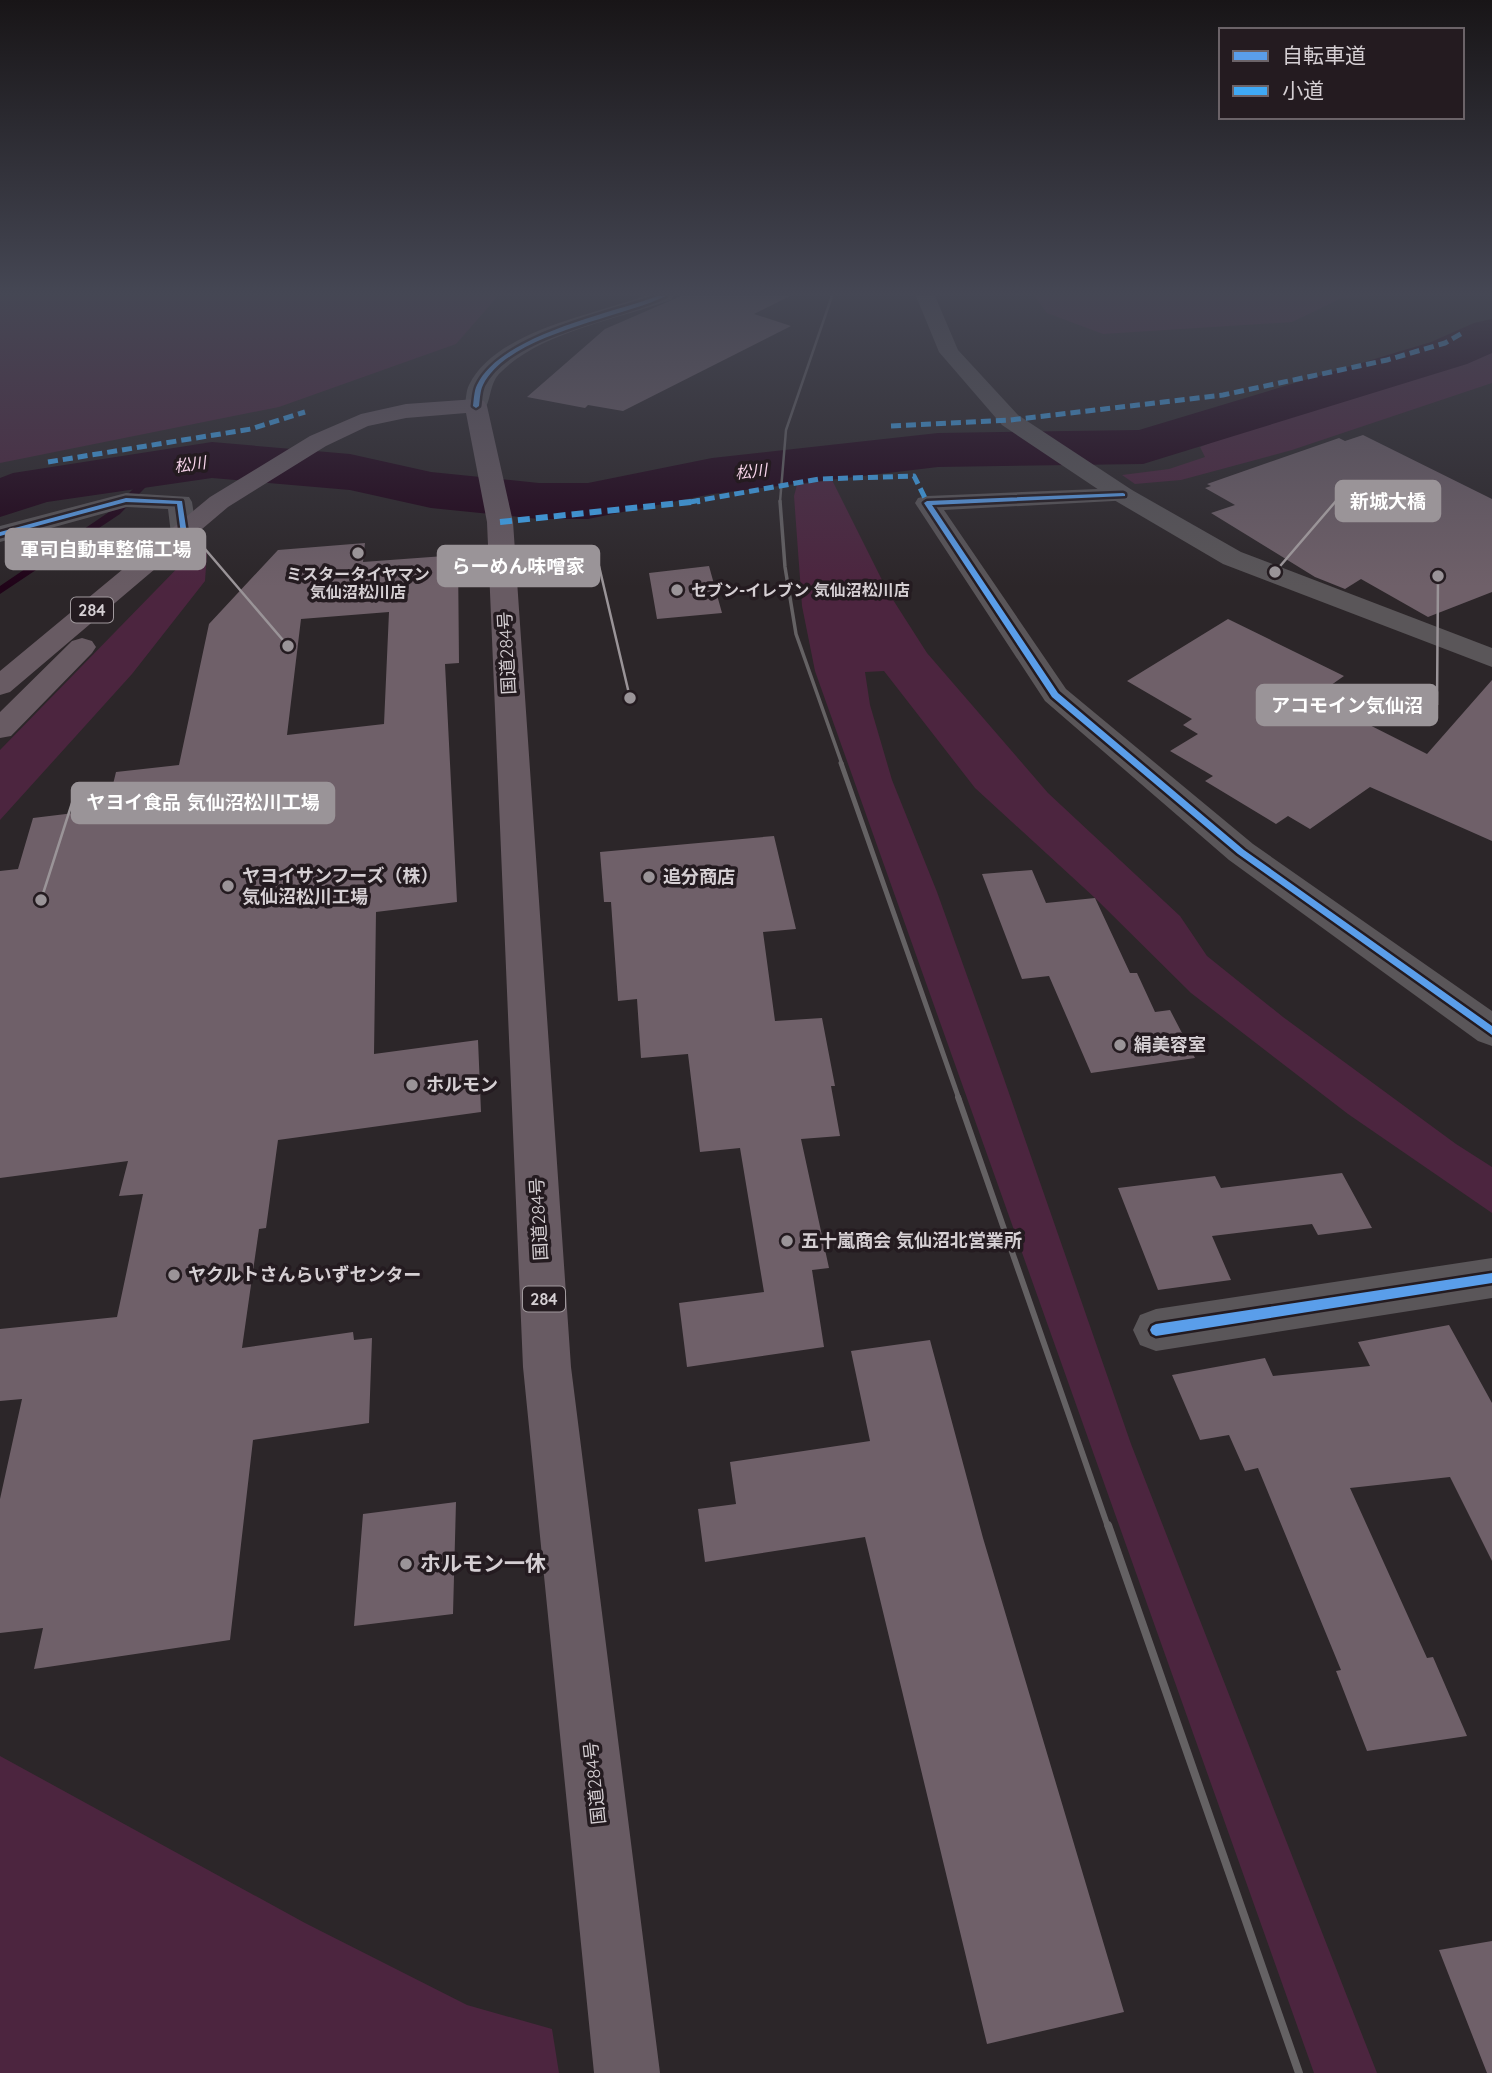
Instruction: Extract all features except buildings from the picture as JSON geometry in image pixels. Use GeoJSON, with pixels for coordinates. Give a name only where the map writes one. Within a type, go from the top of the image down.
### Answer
{"type":"FeatureCollection","features":[{"type":"Feature","properties":{"kind":"highway","name":"284"},"geometry":{"type":"LineString","coordinates":[[0,686],[219,502],[318,441],[361,421],[407,411],[476,406]]}},
{"type":"Feature","properties":{"kind":"highway","name":"国道284号"},"geometry":{"type":"LineString","coordinates":[[476,406],[500,522],[547,1367],[628,2073]]}},
{"type":"Feature","properties":{"kind":"highway","name":"284"},"geometry":{"type":"LineString","coordinates":[[0,659],[184,534]]}},
{"type":"Feature","properties":{"kind":"highway"},"geometry":{"type":"LineString","coordinates":[[0,729],[127,603],[184,534]]}},
{"type":"Feature","properties":{"kind":"street"},"geometry":{"type":"LineString","coordinates":[[476,406],[479,393]]}},
{"type":"Feature","properties":{"kind":"street"},"geometry":{"type":"LineString","coordinates":[[986,393],[1010,420],[1123,495],[1231,558],[1492,658]]}},
{"type":"Feature","properties":{"kind":"street"},"geometry":{"type":"LineString","coordinates":[[1123,495],[927,503],[1055,695],[1241,852],[1492,1031]]}},
{"type":"Feature","properties":{"kind":"street"},"geometry":{"type":"LineString","coordinates":[[0,534],[126,499],[180,502],[184,534]]}},
{"type":"Feature","properties":{"kind":"street"},"geometry":{"type":"LineString","coordinates":[[1156,1330],[1492,1278]]}},
{"type":"Feature","properties":{"kind":"shaded area"},"geometry":{"type":"Polygon","coordinates":[[[0,393],[319,393],[279,407],[0,463],[0,393]]]}},
{"type":"Feature","properties":{"kind":"shaded area"},"geometry":{"type":"Polygon","coordinates":[[[1359,393],[1463,393],[1292,450],[1181,480],[1135,484],[1122,475],[1169,469],[1205,457],[1200,447],[1270,419],[1359,393]]]}},
{"type":"Feature","properties":{"kind":"shaded area"},"geometry":{"type":"Polygon","coordinates":[[[832,480],[888,592],[927,653],[1048,793],[1180,916],[1207,956],[1283,1017],[1456,1144],[1492,1167],[1492,1213],[1348,1114],[1191,993],[1095,898],[975,788],[884,671],[865,672],[870,705],[892,780],[937,892],[1131,1444],[1377,2073],[1314,2073],[815,671],[802,606],[794,496],[797,485],[832,480]]]}},
{"type":"Feature","properties":{"kind":"shaded area"},"geometry":{"type":"Polygon","coordinates":[[[195,550],[207,553],[205,581],[132,674],[0,820],[0,750],[195,550]]]}},
{"type":"Feature","properties":{"kind":"shaded area"},"geometry":{"type":"Polygon","coordinates":[[[0,1756],[305,1923],[467,2005],[552,2029],[559,2073],[0,2073],[0,1756]]]}},
{"type":"Feature","properties":{"kind":"waterway","name":"松川"},"geometry":{"type":"LineString","coordinates":[[0,499],[34,486],[212,460],[350,472],[431,490],[539,501],[588,501],[712,476],[938,450],[1143,447],[1320,393]]}},
{"type":"Feature","properties":{"kind":"waterway"},"geometry":{"type":"LineString","coordinates":[[0,591],[116,512],[159,468]]}},
{"type":"Feature","properties":{"kind":"railway"},"geometry":{"type":"LineString","coordinates":[[780,502],[786,430],[799,393]]}},
{"type":"Feature","properties":{"kind":"railway"},"geometry":{"type":"LineString","coordinates":[[780,502],[785,567],[796,634],[842,764]]}},
{"type":"Feature","properties":{"kind":"railway"},"geometry":{"type":"LineString","coordinates":[[841,763],[959,1099]]}},
{"type":"Feature","properties":{"kind":"railway"},"geometry":{"type":"LineString","coordinates":[[958,1097],[1108,1527]]}},
{"type":"Feature","properties":{"kind":"railway"},"geometry":{"type":"LineString","coordinates":[[1108,1525],[1299,2073]]}},
{"type":"Feature","properties":{"kind":"marked path"},"geometry":{"type":"LineString","coordinates":[[891,426],[1010,420],[1234,393]]}},
{"type":"Feature","properties":{"kind":"marked path"},"geometry":{"type":"LineString","coordinates":[[48,462],[251,429],[305,412]]}},
{"type":"Feature","properties":{"kind":"marked path"},"geometry":{"type":"LineString","coordinates":[[500,522],[676,505],[819,479],[914,476],[927,503]]}},
{"type":"Feature","properties":{"kind":"cycle path"},"geometry":{"type":"LineString","coordinates":[[476,406],[479,393]]}},
{"type":"Feature","properties":{"kind":"cycle path"},"geometry":{"type":"LineString","coordinates":[[1123,495],[927,503],[1055,695],[1241,852],[1492,1031]]}},
{"type":"Feature","properties":{"kind":"cycle path"},"geometry":{"type":"LineString","coordinates":[[0,534],[126,500],[180,502],[184,534]]}},
{"type":"Feature","properties":{"kind":"cycle path"},"geometry":{"type":"LineString","coordinates":[[1156,1330],[1492,1278]]}},
{"type":"Feature","properties":{"kind":"place","name":"ミスタータイヤマン 気仙沼松川店"},"geometry":{"type":"Point","coordinates":[358,553]}},
{"type":"Feature","properties":{"kind":"place","name":"新城大橋"},"geometry":{"type":"Point","coordinates":[1275,572]}},
{"type":"Feature","properties":{"kind":"place","name":"アコモイン気仙沼"},"geometry":{"type":"Point","coordinates":[1438,576]}},
{"type":"Feature","properties":{"kind":"place","name":"セブン-イレブン 気仙沼松川店"},"geometry":{"type":"Point","coordinates":[677,590]}},
{"type":"Feature","properties":{"kind":"place","name":"軍司自動車整備工場"},"geometry":{"type":"Point","coordinates":[288,646]}},
{"type":"Feature","properties":{"kind":"place","name":"らーめん味噌家"},"geometry":{"type":"Point","coordinates":[630,698]}},
{"type":"Feature","properties":{"kind":"place","name":"追分商店"},"geometry":{"type":"Point","coordinates":[649,877]}},
{"type":"Feature","properties":{"kind":"place","name":"ヤヨイサンフーズ（株） 気仙沼松川工場"},"geometry":{"type":"Point","coordinates":[228,886]}},
{"type":"Feature","properties":{"kind":"place","name":"ヤヨイ食品 気仙沼松川工場"},"geometry":{"type":"Point","coordinates":[41,900]}},
{"type":"Feature","properties":{"kind":"place","name":"絹美容室"},"geometry":{"type":"Point","coordinates":[1120,1045]}},
{"type":"Feature","properties":{"kind":"place","name":"ホルモン"},"geometry":{"type":"Point","coordinates":[412,1085]}},
{"type":"Feature","properties":{"kind":"place","name":"五十嵐商会 気仙沼北営業所"},"geometry":{"type":"Point","coordinates":[787,1241]}},
{"type":"Feature","properties":{"kind":"place","name":"ヤクルトさんらいずセンター"},"geometry":{"type":"Point","coordinates":[174,1275]}},
{"type":"Feature","properties":{"kind":"place","name":"ホルモン一休"},"geometry":{"type":"Point","coordinates":[406,1564]}}]}
